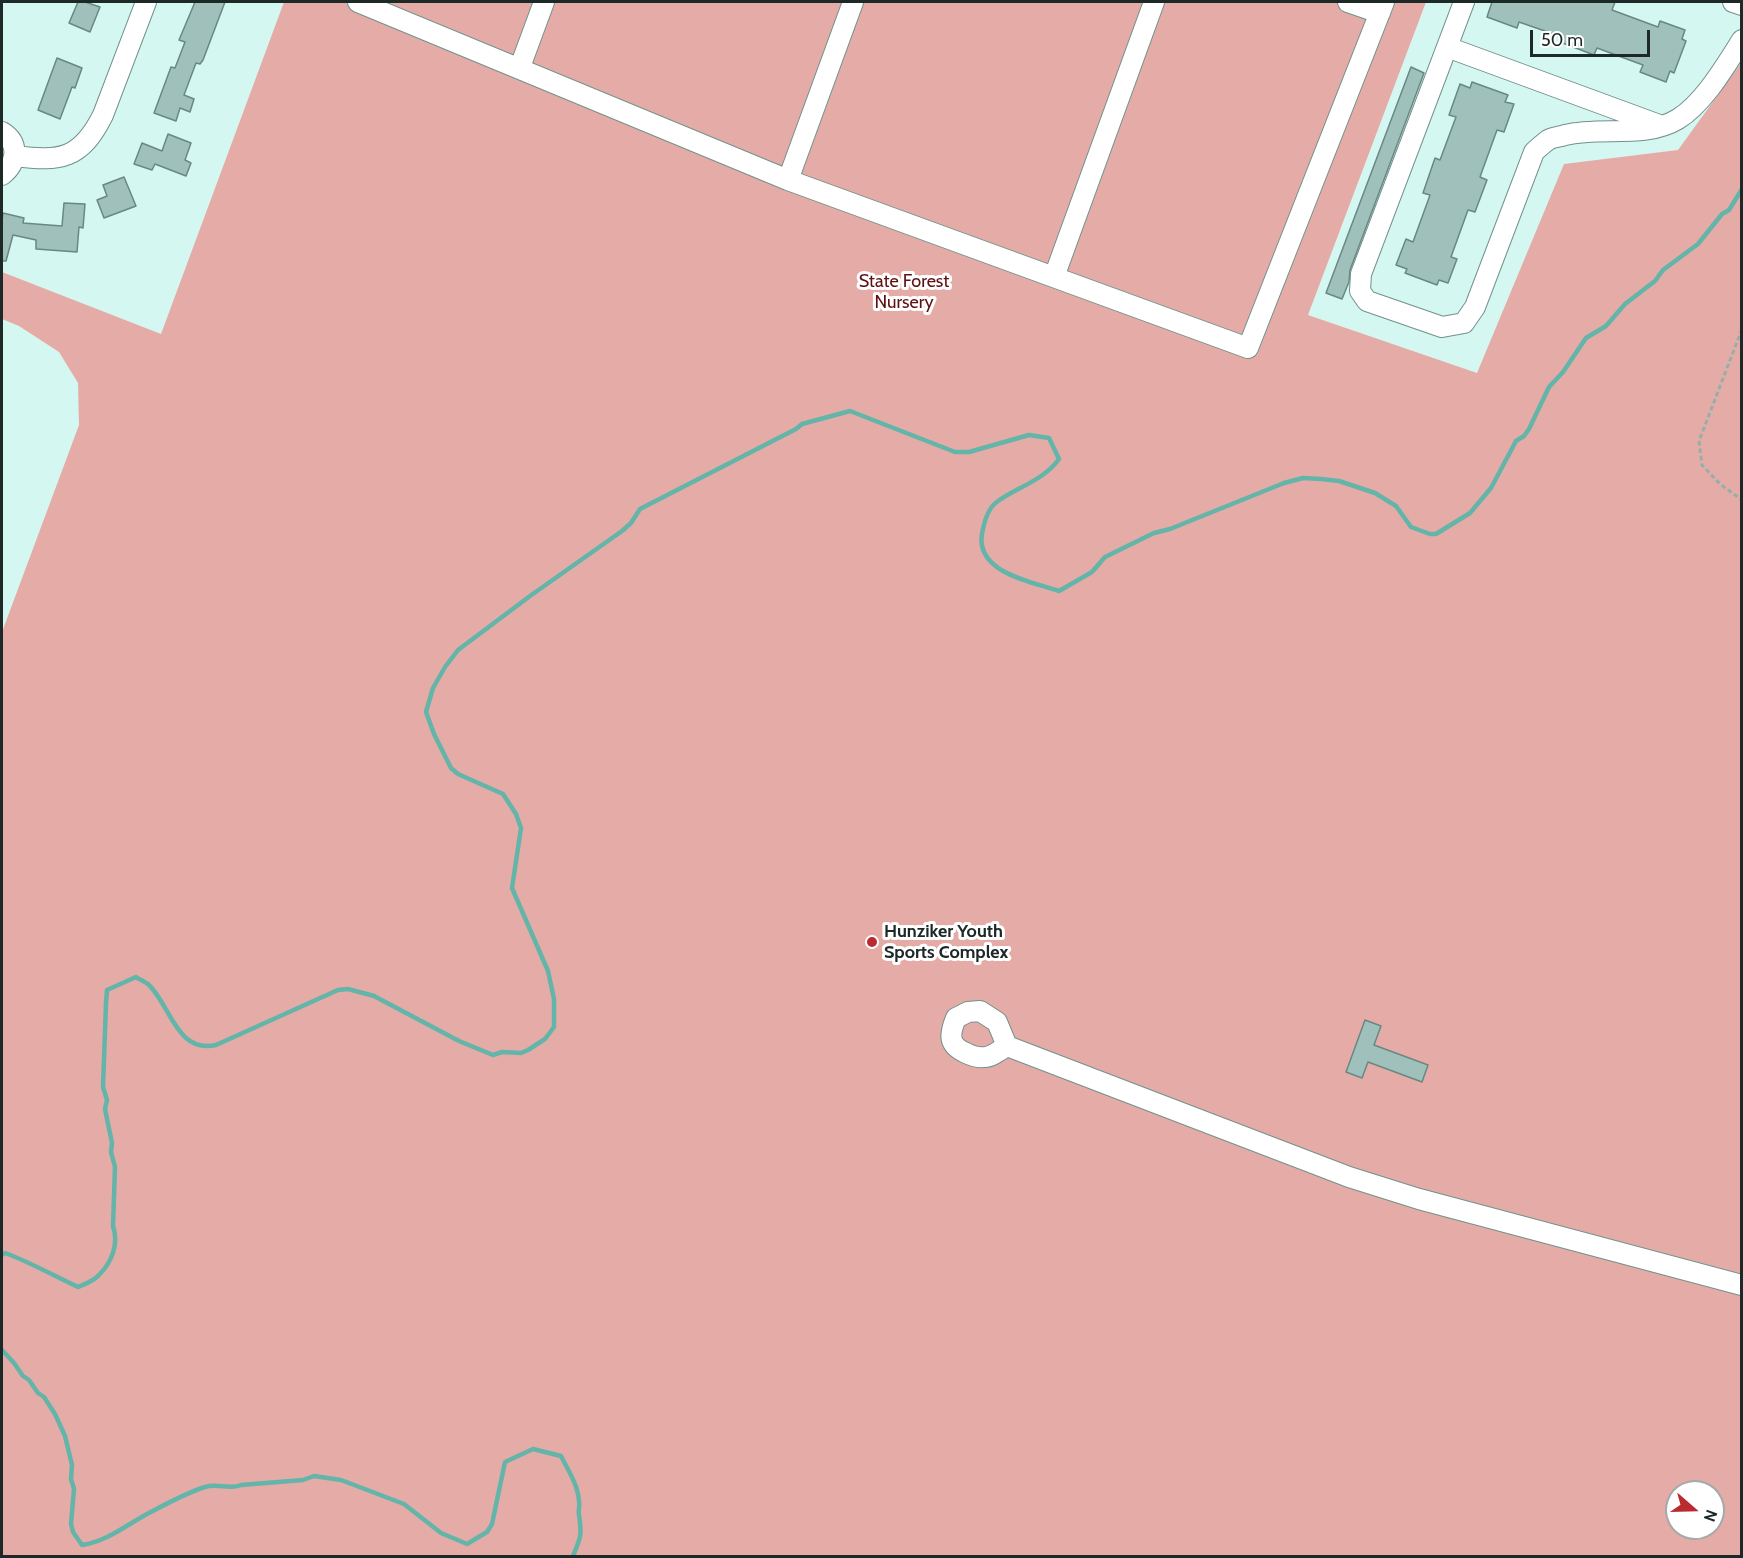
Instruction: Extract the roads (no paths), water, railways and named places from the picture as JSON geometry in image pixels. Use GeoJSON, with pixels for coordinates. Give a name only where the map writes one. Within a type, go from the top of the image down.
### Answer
{"type":"FeatureCollection","features":[{"type":"Feature","properties":{"kind":"street"},"geometry":{"type":"LineString","coordinates":[[15,156],[57,158],[81,147],[94,133],[146,2]]}},
{"type":"Feature","properties":{"kind":"street"},"geometry":{"type":"LineString","coordinates":[[358,2],[520,67],[788,180],[1248,348],[1382,7],[1348,2]]}},
{"type":"Feature","properties":{"kind":"street"},"geometry":{"type":"LineString","coordinates":[[520,67],[544,2]]}},
{"type":"Feature","properties":{"kind":"street"},"geometry":{"type":"LineString","coordinates":[[788,180],[853,2]]}},
{"type":"Feature","properties":{"kind":"street"},"geometry":{"type":"LineString","coordinates":[[1054,277],[1154,2]]}},
{"type":"Feature","properties":{"kind":"street"},"geometry":{"type":"LineString","coordinates":[[1464,2],[1361,274],[1360,291],[1367,301],[1442,327],[1464,323],[1475,307],[1534,152],[1549,139],[1574,133],[1639,130],[1662,126],[1679,118],[1698,101],[1742,40]]}},
{"type":"Feature","properties":{"kind":"street"},"geometry":{"type":"LineString","coordinates":[[1733,2],[1742,5]]}},
{"type":"Feature","properties":{"kind":"street"},"geometry":{"type":"LineString","coordinates":[[1447,47],[1662,126]]}},
{"type":"Feature","properties":{"kind":"street"},"geometry":{"type":"LineString","coordinates":[[2,132],[11,141],[15,156],[13,163],[2,175]]}},
{"type":"Feature","properties":{"kind":"street"},"geometry":{"type":"LineString","coordinates":[[1006,1046],[1349,1177],[1419,1199],[1742,1285]]}},
{"type":"Feature","properties":{"kind":"waterway"},"geometry":{"type":"LineString","coordinates":[[2,1255],[5,1253],[78,1287],[97,1277],[111,1259],[115,1246],[113,1226],[115,1167],[105,1109],[107,1100],[103,1087],[107,990],[136,977],[148,984],[183,1035],[203,1046],[216,1045],[338,990],[348,989],[374,996],[459,1041],[493,1055],[502,1052],[521,1053],[545,1039],[554,1027],[554,999],[548,971],[512,888],[521,828],[516,814],[503,794],[458,774],[451,768],[426,712],[433,688],[458,650],[622,531],[631,523],[640,509],[802,424],[850,411],[955,452],[969,452],[1029,435],[1049,438],[1059,459],[1038,478],[995,504],[985,521],[982,544],[986,555],[994,565],[1019,578],[1059,591],[1092,572],[1105,557],[1154,533],[1170,529],[1284,483],[1303,478],[1339,481],[1375,493],[1396,506],[1411,527],[1436,534],[1470,513],[1491,488],[1516,441],[1529,429],[1549,387],[1563,372],[1586,338],[1606,326],[1625,304],[1655,281],[1663,270],[1698,244],[1722,214],[1729,210],[1742,189]]}},
{"type":"Feature","properties":{"kind":"waterway"},"geometry":{"type":"LineString","coordinates":[[2,1350],[38,1393],[44,1397],[65,1436],[72,1465],[71,1479],[74,1489],[71,1524],[73,1532],[82,1545],[109,1536],[169,1502],[205,1487],[232,1487],[303,1480],[314,1476],[341,1480],[404,1504],[441,1533],[467,1544],[487,1532],[492,1524],[505,1462],[533,1449],[561,1456],[575,1483],[581,1532],[573,1556]]}},
{"type":"Feature","properties":{"kind":"place","name":"Hunziker Youth Sports Complex"},"geometry":{"type":"Point","coordinates":[872,942]}},
{"type":"Feature","properties":{"kind":"park label","name":"State Forest Nursery"},"geometry":{"type":"Point","coordinates":[904,292]}}]}
